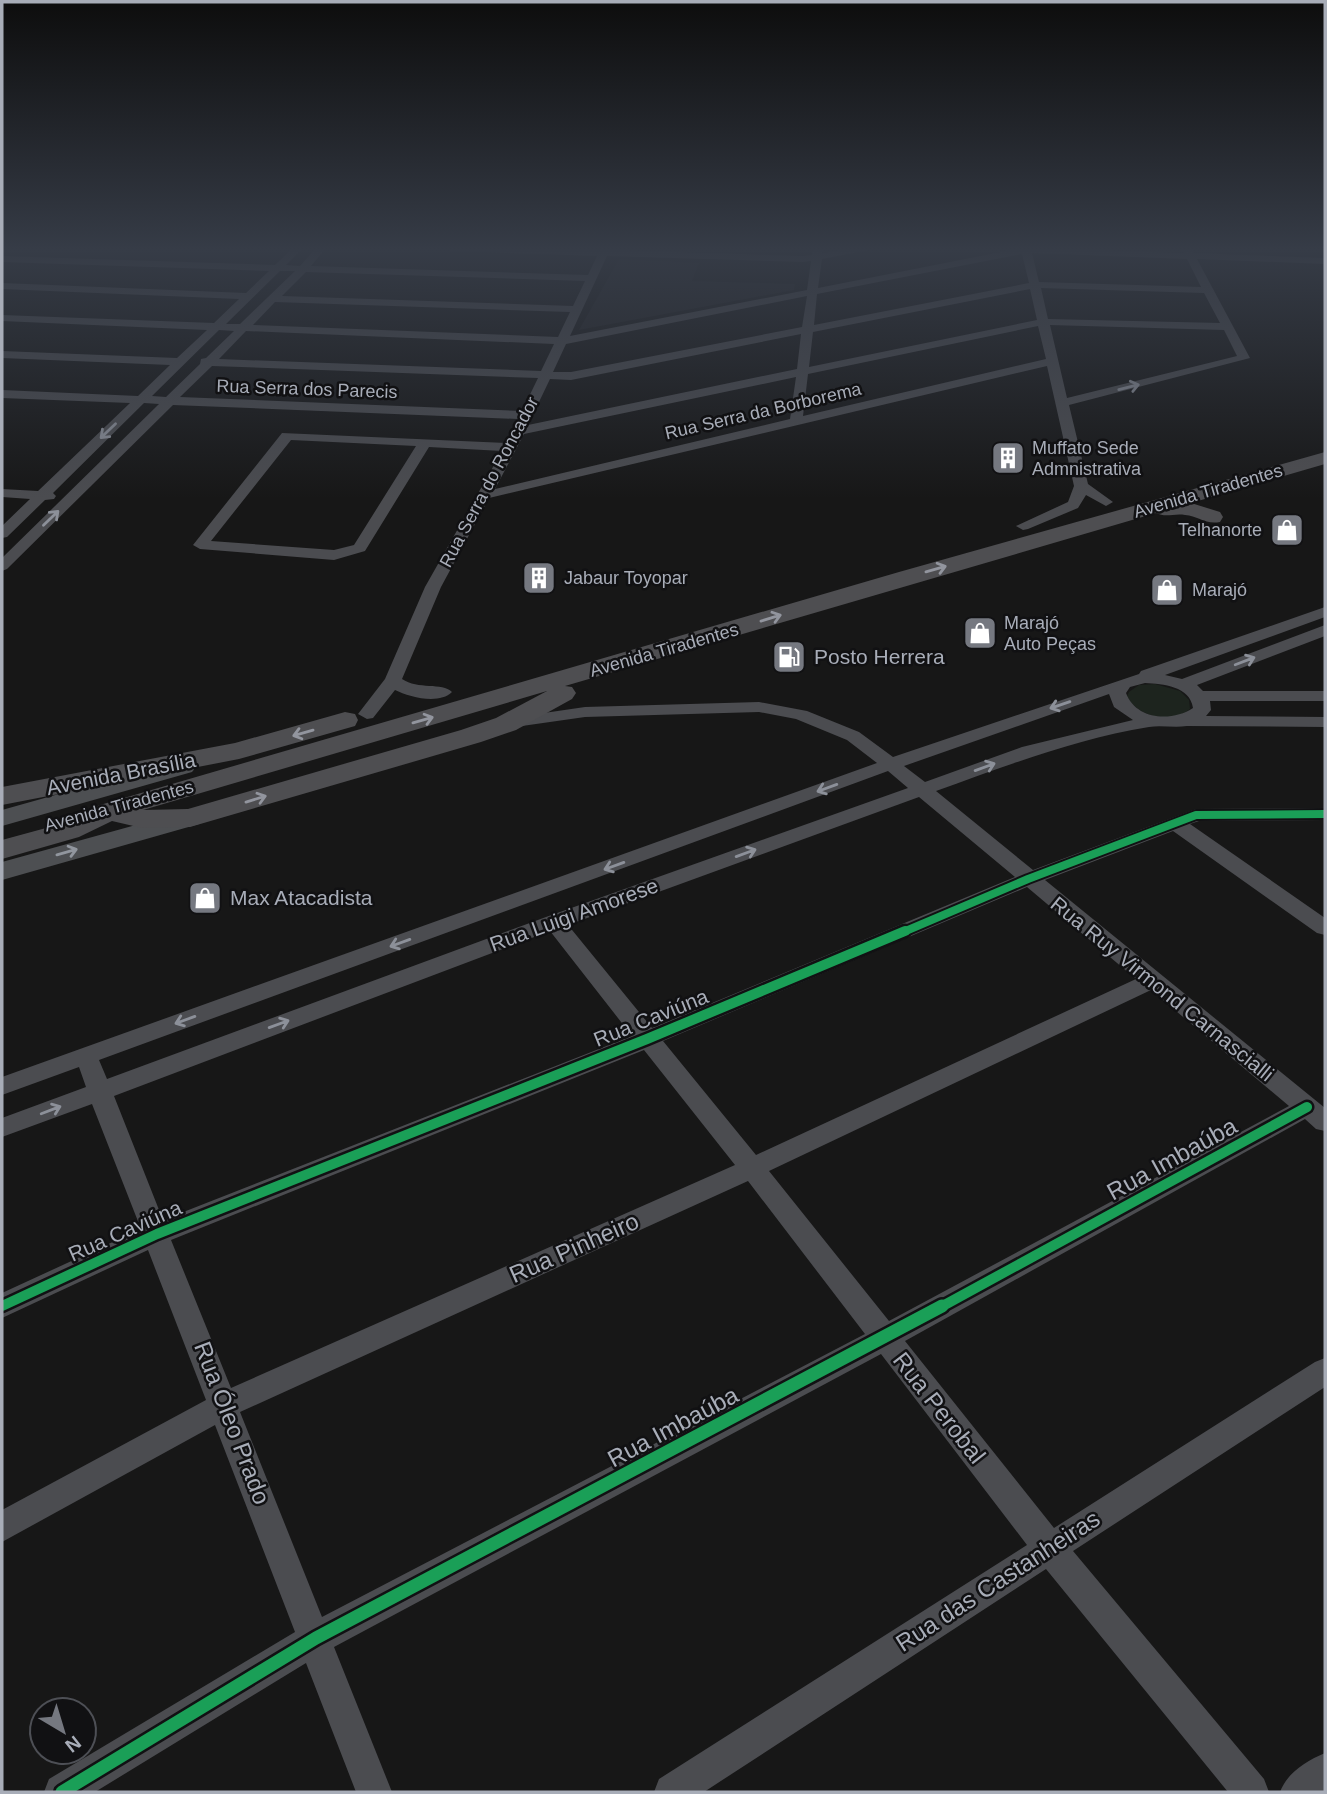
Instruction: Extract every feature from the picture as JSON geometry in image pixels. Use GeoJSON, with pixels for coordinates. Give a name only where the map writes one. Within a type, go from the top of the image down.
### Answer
{"type":"FeatureCollection","features":[{"type":"Feature","properties":{"kind":"highway","name":"Avenida Tiradentes"},"geometry":{"type":"LineString","coordinates":[[1104,512],[1325,442]]}},
{"type":"Feature","properties":{"kind":"highway","name":"Avenida Tiradentes"},"geometry":{"type":"LineString","coordinates":[[239,751],[1023,526],[1104,512],[1325,461]]}},
{"type":"Feature","properties":{"kind":"highway","name":"Avenida Tiradentes"},"geometry":{"type":"LineString","coordinates":[[110,811],[985,555],[1048,531],[1104,514],[1109,508],[1104,512]]}},
{"type":"Feature","properties":{"kind":"highway"},"geometry":{"type":"LineString","coordinates":[[1104,512],[1178,508],[1202,512],[1212,517]]}},
{"type":"Feature","properties":{"kind":"highway"},"geometry":{"type":"LineString","coordinates":[[2,850],[68,831],[110,811],[132,820],[149,822],[190,818],[506,724],[562,695],[588,672]]}},
{"type":"Feature","properties":{"kind":"highway"},"geometry":{"type":"LineString","coordinates":[[477,705],[562,695]]}},
{"type":"Feature","properties":{"kind":"highway"},"geometry":{"type":"LineString","coordinates":[[110,811],[106,800],[120,791],[239,751]]}},
{"type":"Feature","properties":{"kind":"highway","name":"Avenida Brasília"},"geometry":{"type":"LineString","coordinates":[[2,796],[239,751]]}},
{"type":"Feature","properties":{"kind":"main road","name":"Avenida Tiradentes"},"geometry":{"type":"LineString","coordinates":[[2,818],[239,751]]}},
{"type":"Feature","properties":{"kind":"main road","name":"Avenida Tiradentes"},"geometry":{"type":"LineString","coordinates":[[2,838],[72,818],[110,811]]}},
{"type":"Feature","properties":{"kind":"main road"},"geometry":{"type":"LineString","coordinates":[[2,871],[190,818]]}},
{"type":"Feature","properties":{"kind":"street"},"geometry":{"type":"LineString","coordinates":[[2,534],[211,332]]}},
{"type":"Feature","properties":{"kind":"street"},"geometry":{"type":"LineString","coordinates":[[2,566],[237,332]]}},
{"type":"Feature","properties":{"kind":"street"},"geometry":{"type":"LineString","coordinates":[[333,332],[562,341],[610,332]]}},
{"type":"Feature","properties":{"kind":"street","name":"Rua Serra do Roncador"},"geometry":{"type":"LineString","coordinates":[[367,714],[393,680],[433,587],[512,447],[566,332]]}},
{"type":"Feature","properties":{"kind":"street"},"geometry":{"type":"LineString","coordinates":[[205,362],[545,377],[592,373],[803,332]]}},
{"type":"Feature","properties":{"kind":"street"},"geometry":{"type":"LineString","coordinates":[[796,421],[807,332]]}},
{"type":"Feature","properties":{"kind":"street"},"geometry":{"type":"LineString","coordinates":[[519,430],[998,332]]}},
{"type":"Feature","properties":{"kind":"street"},"geometry":{"type":"LineString","coordinates":[[1023,526],[1073,505],[1078,499],[1081,486],[1046,332]]}},
{"type":"Feature","properties":{"kind":"street"},"geometry":{"type":"LineString","coordinates":[[1061,397],[1241,354],[1229,332]]}},
{"type":"Feature","properties":{"kind":"street"},"geometry":{"type":"LineString","coordinates":[[2,354],[180,362]]}},
{"type":"Feature","properties":{"kind":"street","name":"Rua Serra da Borborema"},"geometry":{"type":"LineString","coordinates":[[482,496],[1053,361]]}},
{"type":"Feature","properties":{"kind":"street","name":"Rua Serra dos Parecis"},"geometry":{"type":"LineString","coordinates":[[2,394],[526,415]]}},
{"type":"Feature","properties":{"kind":"street"},"geometry":{"type":"LineString","coordinates":[[425,443],[360,548],[334,555],[200,545],[287,436],[512,447]]}},
{"type":"Feature","properties":{"kind":"street"},"geometry":{"type":"LineString","coordinates":[[1081,486],[1104,512]]}},
{"type":"Feature","properties":{"kind":"street"},"geometry":{"type":"LineString","coordinates":[[2,493],[72,497]]}},
{"type":"Feature","properties":{"kind":"street","name":"Rua Luigi Amorese"},"geometry":{"type":"LineString","coordinates":[[2,1086],[891,764],[1325,612]]}},
{"type":"Feature","properties":{"kind":"street"},"geometry":{"type":"LineString","coordinates":[[1181,685],[1322,632],[1325,650]]}},
{"type":"Feature","properties":{"kind":"street"},"geometry":{"type":"LineString","coordinates":[[1153,722],[1127,711],[1119,704],[1116,696],[1118,689],[1130,681],[1156,678],[1181,685],[1198,696],[1202,704],[1202,710],[1188,720]]}},
{"type":"Feature","properties":{"kind":"street"},"geometry":{"type":"LineString","coordinates":[[393,680],[401,687],[419,693],[443,692]]}},
{"type":"Feature","properties":{"kind":"street"},"geometry":{"type":"LineString","coordinates":[[562,695],[584,712]]}},
{"type":"Feature","properties":{"kind":"street"},"geometry":{"type":"LineString","coordinates":[[1198,696],[1325,696]]}},
{"type":"Feature","properties":{"kind":"street"},"geometry":{"type":"LineString","coordinates":[[1284,697],[1300,722]]}},
{"type":"Feature","properties":{"kind":"street","name":"Rua Ruy Virmond Carnascialli"},"geometry":{"type":"LineString","coordinates":[[506,724],[584,712],[759,707],[801,715],[853,736],[891,764],[1316,1115]]}},
{"type":"Feature","properties":{"kind":"street","name":"Rua Luigi Amorese"},"geometry":{"type":"LineString","coordinates":[[2,1128],[554,922],[1073,738],[1153,722],[1325,722]]}},
{"type":"Feature","properties":{"kind":"street","name":"Rua Caviúna"},"geometry":{"type":"LineString","coordinates":[[2,1306],[157,1234],[648,1039],[1028,879],[1196,815],[1325,814]]}},
{"type":"Feature","properties":{"kind":"street"},"geometry":{"type":"LineString","coordinates":[[1175,823],[1321,923]]}},
{"type":"Feature","properties":{"kind":"street"},"geometry":{"type":"LineString","coordinates":[[632,894],[718,851],[701,835]]}},
{"type":"Feature","properties":{"kind":"street","name":"Rua Perobal"},"geometry":{"type":"LineString","coordinates":[[554,922],[752,1168],[1050,1548],[1251,1792]]}},
{"type":"Feature","properties":{"kind":"street","name":"Rua Pinheiro"},"geometry":{"type":"LineString","coordinates":[[2,1527],[224,1405],[752,1168],[1153,980]]}},
{"type":"Feature","properties":{"kind":"street","name":"Rua Óleo Prado"},"geometry":{"type":"LineString","coordinates":[[86,1056],[316,1638],[374,1792]]}},
{"type":"Feature","properties":{"kind":"street","name":"Rua Imbaúba"},"geometry":{"type":"LineString","coordinates":[[62,1792],[316,1638],[884,1338],[1316,1115]]}},
{"type":"Feature","properties":{"kind":"street","name":"Rua das Castanheiras"},"geometry":{"type":"LineString","coordinates":[[672,1792],[1325,1371]]}},
{"type":"Feature","properties":{"kind":"street"},"geometry":{"type":"LineString","coordinates":[[1298,1792],[1325,1771]]}},
{"type":"Feature","properties":{"kind":"shaded area"},"geometry":{"type":"Polygon","coordinates":[[[1155,684],[1180,691],[1189,700],[1190,709],[1174,717],[1156,716],[1139,709],[1127,696],[1139,685],[1155,684]]]}},
{"type":"Feature","properties":{"kind":"cycle path"},"geometry":{"type":"LineString","coordinates":[[2,1306],[157,1234],[647,1039],[1028,879],[1196,815],[1325,814]]}},
{"type":"Feature","properties":{"kind":"cycle path"},"geometry":{"type":"LineString","coordinates":[[62,1792],[316,1638],[884,1338],[1307,1107]]}},
{"type":"Feature","properties":{"kind":"place","name":"Muffato Sede Admnistrativa"},"geometry":{"type":"Point","coordinates":[1008,458]}},
{"type":"Feature","properties":{"kind":"place","name":"Telhanorte"},"geometry":{"type":"Point","coordinates":[1287,530]}},
{"type":"Feature","properties":{"kind":"place","name":"Jabaur Toyopar"},"geometry":{"type":"Point","coordinates":[539,578]}},
{"type":"Feature","properties":{"kind":"place","name":"Marajó"},"geometry":{"type":"Point","coordinates":[1167,590]}},
{"type":"Feature","properties":{"kind":"place","name":"Marajó Auto Peças"},"geometry":{"type":"Point","coordinates":[980,633]}},
{"type":"Feature","properties":{"kind":"place","name":"Posto Herrera"},"geometry":{"type":"Point","coordinates":[789,657]}},
{"type":"Feature","properties":{"kind":"place","name":"Max Atacadista"},"geometry":{"type":"Point","coordinates":[205,898]}}]}
